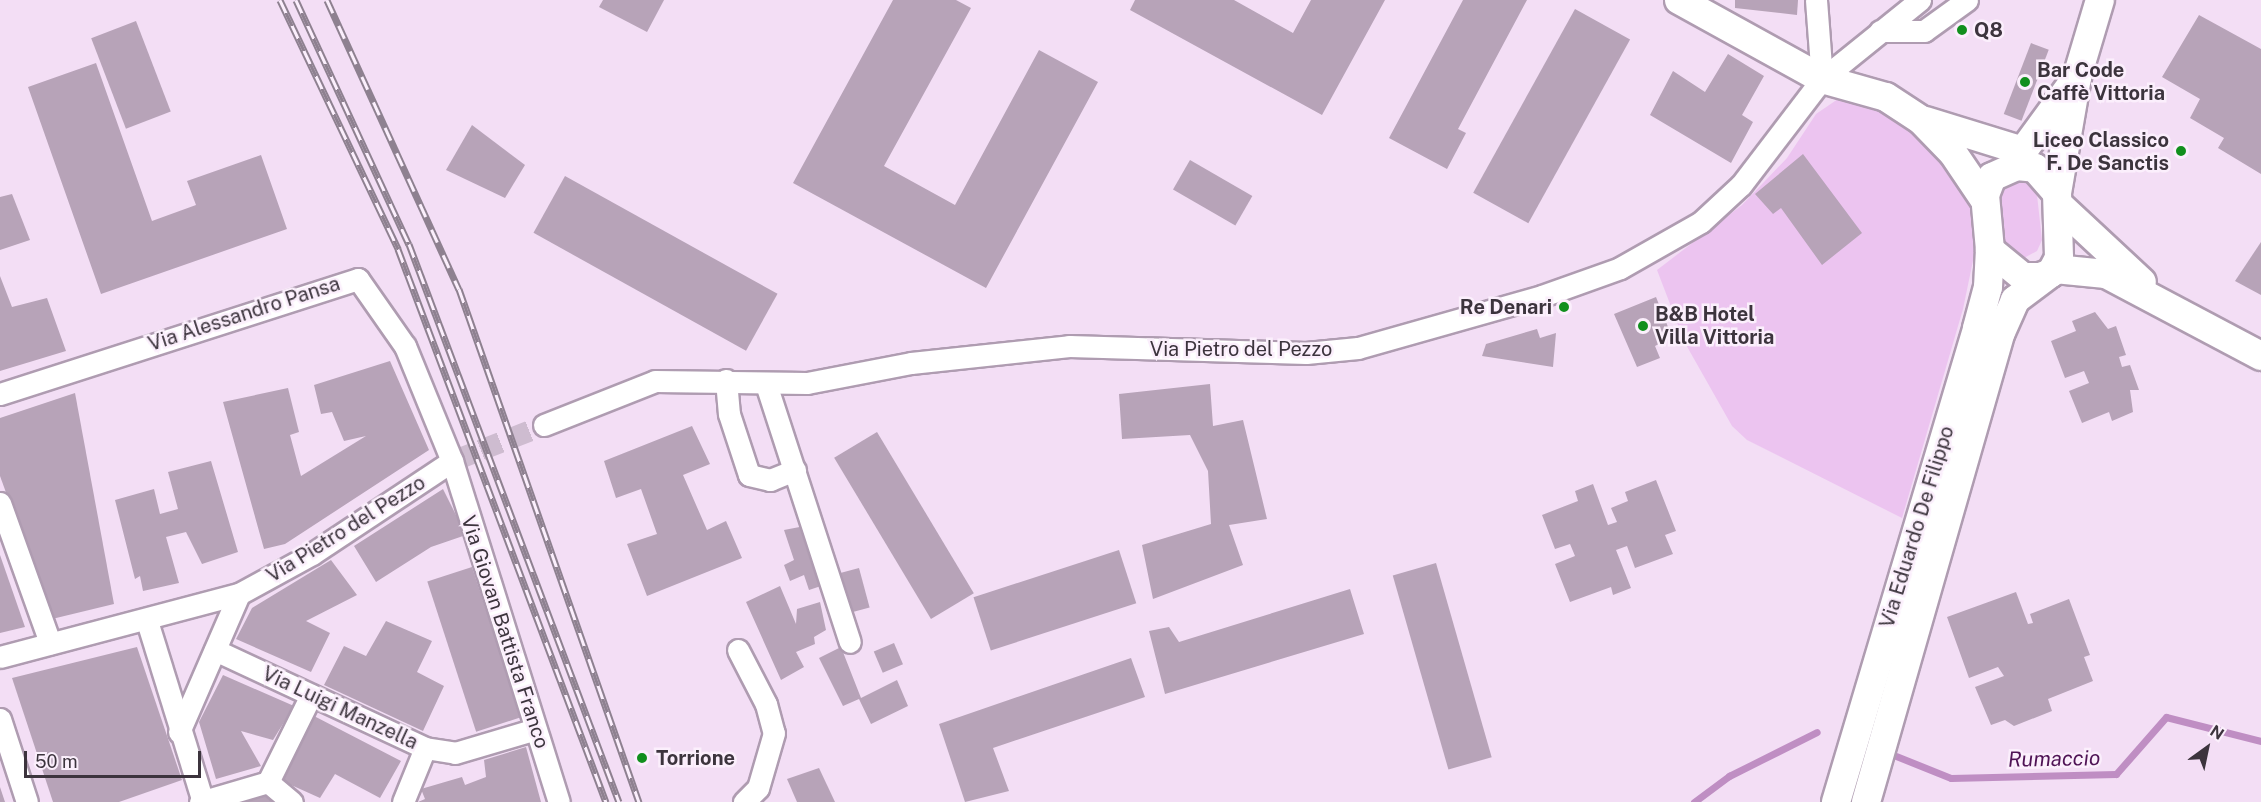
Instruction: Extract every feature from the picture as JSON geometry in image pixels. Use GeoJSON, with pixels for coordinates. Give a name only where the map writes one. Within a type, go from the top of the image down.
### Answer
{"type":"FeatureCollection","features":[{"type":"Feature","properties":{"kind":"street"},"geometry":{"type":"LineString","coordinates":[[1679,0],[1822,79],[1886,97],[1921,120],[1953,153],[1984,199]]}},
{"type":"Feature","properties":{"kind":"street"},"geometry":{"type":"LineString","coordinates":[[1816,0],[1822,79]]}},
{"type":"Feature","properties":{"kind":"street"},"geometry":{"type":"LineString","coordinates":[[1822,79],[1825,0]]}},
{"type":"Feature","properties":{"kind":"street","name":"Via Pietro del Pezzo"},"geometry":{"type":"LineString","coordinates":[[544,425],[655,381],[726,380],[766,384],[1069,346],[1306,353],[1390,343],[1542,296],[1657,249],[1701,222],[1741,185],[1822,79],[1920,0]]}},
{"type":"Feature","properties":{"kind":"street"},"geometry":{"type":"LineString","coordinates":[[1880,31],[1924,31],[1967,0]]}},
{"type":"Feature","properties":{"kind":"street"},"geometry":{"type":"LineString","coordinates":[[2053,271],[2061,240],[2058,199],[2077,78],[2095,3]]}},
{"type":"Feature","properties":{"kind":"street"},"geometry":{"type":"LineString","coordinates":[[1921,120],[2023,151],[2077,78]]}},
{"type":"Feature","properties":{"kind":"street"},"geometry":{"type":"LineString","coordinates":[[2167,307],[2058,199],[2035,168],[2017,166],[1992,177],[1984,199],[1990,250],[2023,277],[2053,271],[2106,274],[2167,307],[2261,356]]}},
{"type":"Feature","properties":{"kind":"street","name":"Via Eduardo De Filippo"},"geometry":{"type":"LineString","coordinates":[[1836,802],[1977,328],[1988,287],[1990,250]]}},
{"type":"Feature","properties":{"kind":"street","name":"Via Eduardo De Filippo"},"geometry":{"type":"LineString","coordinates":[[1866,802],[2001,332],[2015,300],[2053,271]]}},
{"type":"Feature","properties":{"kind":"street","name":"Via Alessandro Pansa"},"geometry":{"type":"LineString","coordinates":[[0,393],[356,278],[405,346],[437,425]]}},
{"type":"Feature","properties":{"kind":"street"},"geometry":{"type":"LineString","coordinates":[[726,380],[729,414],[749,475],[770,480],[795,470]]}},
{"type":"Feature","properties":{"kind":"street"},"geometry":{"type":"LineString","coordinates":[[766,384],[850,642]]}},
{"type":"Feature","properties":{"kind":"street","name":"Via Giovan Battista Franco"},"geometry":{"type":"LineString","coordinates":[[437,425],[452,461],[559,802]]}},
{"type":"Feature","properties":{"kind":"street","name":"Via Pietro del Pezzo"},"geometry":{"type":"LineString","coordinates":[[147,621],[239,594],[312,554],[452,461]]}},
{"type":"Feature","properties":{"kind":"street"},"geometry":{"type":"LineString","coordinates":[[0,503],[4,526],[50,644]]}},
{"type":"Feature","properties":{"kind":"street"},"geometry":{"type":"LineString","coordinates":[[179,732],[239,594]]}},
{"type":"Feature","properties":{"kind":"street"},"geometry":{"type":"LineString","coordinates":[[0,657],[147,621],[202,802],[268,782],[311,695]]}},
{"type":"Feature","properties":{"kind":"street","name":"Via Luigi Manzella"},"geometry":{"type":"LineString","coordinates":[[215,650],[425,748],[454,753],[536,729]]}},
{"type":"Feature","properties":{"kind":"street"},"geometry":{"type":"LineString","coordinates":[[738,650],[766,704],[774,733],[758,788],[744,802]]}},
{"type":"Feature","properties":{"kind":"street"},"geometry":{"type":"LineString","coordinates":[[0,719],[27,802]]}},
{"type":"Feature","properties":{"kind":"street"},"geometry":{"type":"LineString","coordinates":[[403,802],[425,748]]}},
{"type":"Feature","properties":{"kind":"street"},"geometry":{"type":"LineString","coordinates":[[268,782],[292,802]]}},
{"type":"Feature","properties":{"kind":"shaded area"},"geometry":{"type":"Polygon","coordinates":[[[1838,99],[1860,99],[1919,130],[1973,198],[1975,251],[1963,309],[1902,518],[1747,440],[1732,426],[1685,343],[1657,270],[1742,205],[1787,158],[1816,114],[1838,99]]]}},
{"type":"Feature","properties":{"kind":"shaded area"},"geometry":{"type":"Polygon","coordinates":[[[2027,179],[2037,195],[2042,240],[2037,251],[2024,258],[2005,244],[1998,202],[2001,188],[2027,179]]]}},
{"type":"Feature","properties":{"kind":"building"},"geometry":{"type":"Polygon","coordinates":[[[603,0],[664,0],[647,32],[599,7],[603,0]]]}},
{"type":"Feature","properties":{"kind":"building"},"geometry":{"type":"Polygon","coordinates":[[[893,0],[956,0],[971,8],[884,166],[955,205],[1039,50],[1098,82],[986,288],[793,183],[893,0]]]}},
{"type":"Feature","properties":{"kind":"building"},"geometry":{"type":"Polygon","coordinates":[[[1135,0],[1234,0],[1293,33],[1311,0],[1385,0],[1322,115],[1130,10],[1135,0]]]}},
{"type":"Feature","properties":{"kind":"building"},"geometry":{"type":"Polygon","coordinates":[[[1463,0],[1527,0],[1458,129],[1466,133],[1447,169],[1389,138],[1463,0]]]}},
{"type":"Feature","properties":{"kind":"building"},"geometry":{"type":"Polygon","coordinates":[[[1735,0],[1798,0],[1797,15],[1735,8],[1735,0]]]}},
{"type":"Feature","properties":{"kind":"building"},"geometry":{"type":"Polygon","coordinates":[[[1575,9],[1630,40],[1528,223],[1473,193],[1575,9]]]}},
{"type":"Feature","properties":{"kind":"building"},"geometry":{"type":"Polygon","coordinates":[[[2199,15],[2261,49],[2261,174],[2218,148],[2224,138],[2190,118],[2200,99],[2162,77],[2199,15]]]}},
{"type":"Feature","properties":{"kind":"building"},"geometry":{"type":"Polygon","coordinates":[[[136,21],[171,112],[126,129],[91,38],[136,21]]]}},
{"type":"Feature","properties":{"kind":"building","name":"Bar Code Caffè Vittoria"},"geometry":{"type":"Polygon","coordinates":[[[2031,43],[2049,50],[2022,121],[2004,114],[2031,43]]]}},
{"type":"Feature","properties":{"kind":"building"},"geometry":{"type":"Polygon","coordinates":[[[1728,54],[1764,76],[1742,115],[1753,122],[1731,163],[1650,115],[1673,71],[1705,92],[1728,54]]]}},
{"type":"Feature","properties":{"kind":"building"},"geometry":{"type":"Polygon","coordinates":[[[96,63],[152,221],[196,205],[187,181],[261,155],[287,229],[101,294],[28,87],[96,63]]]}},
{"type":"Feature","properties":{"kind":"building"},"geometry":{"type":"Polygon","coordinates":[[[472,125],[525,165],[505,198],[446,170],[472,125]]]}},
{"type":"Feature","properties":{"kind":"building"},"geometry":{"type":"Polygon","coordinates":[[[1803,154],[1862,233],[1822,265],[1781,208],[1773,214],[1755,194],[1803,154]]]}},
{"type":"Feature","properties":{"kind":"building"},"geometry":{"type":"Polygon","coordinates":[[[1190,160],[1252,196],[1235,225],[1173,189],[1190,160]]]}},
{"type":"Feature","properties":{"kind":"building"},"geometry":{"type":"Polygon","coordinates":[[[565,176],[778,294],[746,351],[533,233],[565,176]]]}},
{"type":"Feature","properties":{"kind":"building"},"geometry":{"type":"Polygon","coordinates":[[[12,194],[30,240],[0,250],[0,197],[12,194]]]}},
{"type":"Feature","properties":{"kind":"building"},"geometry":{"type":"Polygon","coordinates":[[[2261,242],[2261,295],[2235,281],[2261,242]]]}},
{"type":"Feature","properties":{"kind":"building"},"geometry":{"type":"Polygon","coordinates":[[[0,276],[12,307],[47,298],[66,351],[0,371],[0,276]]]}},
{"type":"Feature","properties":{"kind":"building","name":"B&B Hotel Villa Vittoria"},"geometry":{"type":"Polygon","coordinates":[[[1656,297],[1672,337],[1655,346],[1660,358],[1637,367],[1614,314],[1656,297]]]}},
{"type":"Feature","properties":{"kind":"building"},"geometry":{"type":"Polygon","coordinates":[[[2095,312],[2108,329],[2116,326],[2126,355],[2119,357],[2122,367],[2130,365],[2139,390],[2130,390],[2133,412],[2112,421],[2109,412],[2082,423],[2069,391],[2089,383],[2084,371],[2065,378],[2051,341],[2076,331],[2072,321],[2095,312]]]}},
{"type":"Feature","properties":{"kind":"building"},"geometry":{"type":"Polygon","coordinates":[[[1537,329],[1540,338],[1556,333],[1553,367],[1482,356],[1486,344],[1537,329]]]}},
{"type":"Feature","properties":{"kind":"building"},"geometry":{"type":"Polygon","coordinates":[[[390,361],[429,450],[285,544],[264,549],[223,402],[288,388],[299,432],[290,435],[301,476],[366,436],[344,441],[332,412],[321,414],[314,385],[390,361]]]}},
{"type":"Feature","properties":{"kind":"building"},"geometry":{"type":"Polygon","coordinates":[[[1210,384],[1213,426],[1243,420],[1267,519],[1229,525],[1243,565],[1153,599],[1142,545],[1211,524],[1208,471],[1190,435],[1122,439],[1119,394],[1210,384]]]}},
{"type":"Feature","properties":{"kind":"building"},"geometry":{"type":"Polygon","coordinates":[[[75,393],[114,604],[52,619],[0,476],[0,418],[75,393]]]}},
{"type":"Feature","properties":{"kind":"building"},"geometry":{"type":"Polygon","coordinates":[[[692,426],[710,464],[683,475],[707,530],[726,521],[742,558],[647,596],[627,544],[657,534],[641,489],[616,498],[604,461],[692,426]]]}},
{"type":"Feature","properties":{"kind":"building"},"geometry":{"type":"Polygon","coordinates":[[[877,432],[974,593],[931,619],[834,458],[877,432]]]}},
{"type":"Feature","properties":{"kind":"building"},"geometry":{"type":"Polygon","coordinates":[[[211,461],[238,552],[202,564],[186,532],[166,537],[179,583],[143,591],[140,576],[135,579],[115,500],[154,489],[160,514],[178,509],[168,472],[211,461]]]}},
{"type":"Feature","properties":{"kind":"building"},"geometry":{"type":"Polygon","coordinates":[[[1656,480],[1676,531],[1665,535],[1673,554],[1635,568],[1627,546],[1616,550],[1631,588],[1613,595],[1611,587],[1570,602],[1555,564],[1575,556],[1570,544],[1555,549],[1542,515],[1578,501],[1575,491],[1593,484],[1608,525],[1617,522],[1611,508],[1628,501],[1625,492],[1656,480]]]}},
{"type":"Feature","properties":{"kind":"building"},"geometry":{"type":"Polygon","coordinates":[[[443,489],[466,535],[431,547],[376,582],[354,546],[443,489]]]}},
{"type":"Feature","properties":{"kind":"building"},"geometry":{"type":"Polygon","coordinates":[[[810,525],[830,583],[809,590],[804,575],[790,581],[784,565],[794,560],[784,530],[810,525]]]}},
{"type":"Feature","properties":{"kind":"building"},"geometry":{"type":"Polygon","coordinates":[[[1119,550],[1136,603],[991,651],[973,597],[1119,550]]]}},
{"type":"Feature","properties":{"kind":"building"},"geometry":{"type":"Polygon","coordinates":[[[0,555],[25,627],[0,633],[0,555]]]}},
{"type":"Feature","properties":{"kind":"building"},"geometry":{"type":"Polygon","coordinates":[[[331,560],[357,595],[306,621],[330,633],[311,672],[236,639],[252,608],[331,560]]]}},
{"type":"Feature","properties":{"kind":"building"},"geometry":{"type":"Polygon","coordinates":[[[1436,563],[1492,757],[1448,770],[1393,575],[1436,563]]]}},
{"type":"Feature","properties":{"kind":"building"},"geometry":{"type":"Polygon","coordinates":[[[472,567],[521,717],[476,732],[427,582],[472,567]]]}},
{"type":"Feature","properties":{"kind":"building"},"geometry":{"type":"Polygon","coordinates":[[[859,568],[870,608],[844,615],[833,575],[859,568]]]}},
{"type":"Feature","properties":{"kind":"building"},"geometry":{"type":"Polygon","coordinates":[[[780,586],[796,624],[797,609],[820,602],[826,630],[814,637],[815,644],[796,652],[804,667],[781,680],[746,602],[780,586]]]}},
{"type":"Feature","properties":{"kind":"building"},"geometry":{"type":"Polygon","coordinates":[[[1350,589],[1364,634],[1165,694],[1149,631],[1169,627],[1179,642],[1350,589]]]}},
{"type":"Feature","properties":{"kind":"building"},"geometry":{"type":"Polygon","coordinates":[[[2016,592],[2028,624],[2033,623],[2030,614],[2069,599],[2090,655],[2084,657],[2093,681],[2048,699],[2052,711],[2014,726],[2005,720],[1991,725],[1975,687],[2004,676],[1998,667],[1969,678],[1947,617],[2016,592]]]}},
{"type":"Feature","properties":{"kind":"building"},"geometry":{"type":"Polygon","coordinates":[[[386,621],[432,641],[417,672],[444,686],[423,731],[324,685],[344,646],[366,656],[386,621]]]}},
{"type":"Feature","properties":{"kind":"building"},"geometry":{"type":"Polygon","coordinates":[[[894,643],[903,664],[883,673],[874,652],[894,643]]]}},
{"type":"Feature","properties":{"kind":"building"},"geometry":{"type":"Polygon","coordinates":[[[137,647],[182,780],[119,802],[53,802],[12,678],[137,647]]]}},
{"type":"Feature","properties":{"kind":"building"},"geometry":{"type":"Polygon","coordinates":[[[841,647],[861,698],[897,680],[908,706],[871,724],[859,699],[843,706],[819,658],[841,647]]]}},
{"type":"Feature","properties":{"kind":"building"},"geometry":{"type":"Polygon","coordinates":[[[1131,658],[1145,697],[993,748],[1009,791],[965,802],[939,724],[1131,658]]]}},
{"type":"Feature","properties":{"kind":"building"},"geometry":{"type":"Polygon","coordinates":[[[223,675],[294,706],[273,740],[241,731],[261,766],[216,779],[199,722],[223,675]]]}},
{"type":"Feature","properties":{"kind":"building"},"geometry":{"type":"Polygon","coordinates":[[[314,716],[401,761],[380,798],[335,774],[320,798],[280,780],[314,716]]]}},
{"type":"Feature","properties":{"kind":"building"},"geometry":{"type":"Polygon","coordinates":[[[526,747],[541,802],[418,802],[425,799],[421,789],[462,777],[465,785],[486,777],[484,760],[526,747]]]}},
{"type":"Feature","properties":{"kind":"building"},"geometry":{"type":"Polygon","coordinates":[[[819,768],[835,802],[797,802],[787,779],[819,768]]]}},
{"type":"Feature","properties":{"kind":"building"},"geometry":{"type":"Polygon","coordinates":[[[0,787],[5,802],[0,802],[0,787]]]}},
{"type":"Feature","properties":{"kind":"building"},"geometry":{"type":"Polygon","coordinates":[[[267,793],[272,802],[245,802],[267,793]]]}},
{"type":"Feature","properties":{"kind":"waterway","name":"Rumaccio"},"geometry":{"type":"LineString","coordinates":[[1896,756],[1951,778],[2116,774],[2166,717],[2261,741]]}},
{"type":"Feature","properties":{"kind":"waterway","name":"Rumaccio"},"geometry":{"type":"LineString","coordinates":[[1694,802],[1729,776],[1817,732]]}},
{"type":"Feature","properties":{"kind":"tunnel"},"geometry":{"type":"LineString","coordinates":[[452,461],[544,425]]}},
{"type":"Feature","properties":{"kind":"railway"},"geometry":{"type":"LineString","coordinates":[[280,0],[398,249],[606,802]]}},
{"type":"Feature","properties":{"kind":"railway"},"geometry":{"type":"LineString","coordinates":[[296,0],[409,244],[619,802]]}},
{"type":"Feature","properties":{"kind":"railway"},"geometry":{"type":"LineString","coordinates":[[327,0],[459,289],[639,802]]}},
{"type":"Feature","properties":{"kind":"place","name":"Q8"},"geometry":{"type":"Point","coordinates":[1962,30]}},
{"type":"Feature","properties":{"kind":"place","name":"Bar Code Caffè Vittoria"},"geometry":{"type":"Point","coordinates":[2025,82]}},
{"type":"Feature","properties":{"kind":"place","name":"Liceo Classico F. De Sanctis"},"geometry":{"type":"Point","coordinates":[2181,151]}},
{"type":"Feature","properties":{"kind":"place","name":"Re Denari"},"geometry":{"type":"Point","coordinates":[1564,307]}},
{"type":"Feature","properties":{"kind":"place","name":"B&B Hotel Villa Vittoria"},"geometry":{"type":"Point","coordinates":[1643,326]}},
{"type":"Feature","properties":{"kind":"place","name":"Torrione"},"geometry":{"type":"Point","coordinates":[642,758]}}]}
